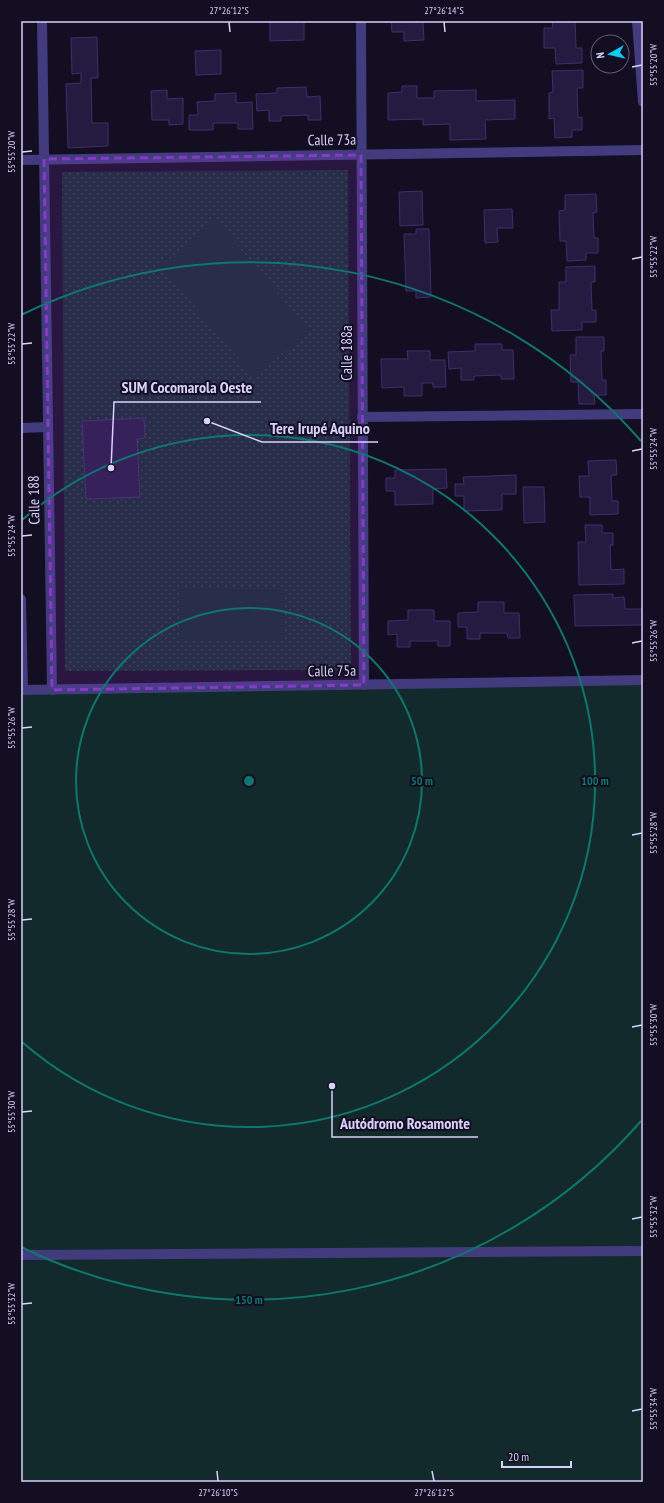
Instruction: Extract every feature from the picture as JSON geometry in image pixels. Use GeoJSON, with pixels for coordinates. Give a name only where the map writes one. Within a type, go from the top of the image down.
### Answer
{"type":"FeatureCollection","features":[{"type":"Feature","properties":{"kind":"street","name":"Calle 188"},"geometry":{"type":"LineString","coordinates":[[42,21],[52,690]]}},
{"type":"Feature","properties":{"kind":"street","name":"Calle 188a"},"geometry":{"type":"LineString","coordinates":[[361,21],[364,685]]}},
{"type":"Feature","properties":{"kind":"street"},"geometry":{"type":"LineString","coordinates":[[637,21],[643,102]]}},
{"type":"Feature","properties":{"kind":"street","name":"Calle 73a"},"geometry":{"type":"LineString","coordinates":[[21,160],[643,150]]}},
{"type":"Feature","properties":{"kind":"street"},"geometry":{"type":"LineString","coordinates":[[362,418],[643,414]]}},
{"type":"Feature","properties":{"kind":"street"},"geometry":{"type":"LineString","coordinates":[[21,428],[48,427]]}},
{"type":"Feature","properties":{"kind":"street"},"geometry":{"type":"LineString","coordinates":[[21,599],[22,690]]}},
{"type":"Feature","properties":{"kind":"street","name":"Calle 75a"},"geometry":{"type":"LineString","coordinates":[[22,690],[643,680]]}},
{"type":"Feature","properties":{"kind":"street"},"geometry":{"type":"LineString","coordinates":[[21,1255],[643,1251]]}},
{"type":"Feature","properties":{"kind":"highlighted area"},"geometry":{"type":"Polygon","coordinates":[[[361,155],[364,685],[52,690],[44,159],[361,155]]]}},
{"type":"Feature","properties":{"kind":"green space"},"geometry":{"type":"Polygon","coordinates":[[[348,170],[351,670],[65,671],[62,172],[348,170]]]}},
{"type":"Feature","properties":{"kind":"green space"},"geometry":{"type":"Polygon","coordinates":[[[216,220],[309,331],[254,377],[161,266],[216,220]]]}},
{"type":"Feature","properties":{"kind":"green space"},"geometry":{"type":"Polygon","coordinates":[[[283,587],[285,639],[181,641],[180,589],[283,587]]]}},
{"type":"Feature","properties":{"kind":"green space"},"geometry":{"type":"Polygon","coordinates":[[[643,680],[643,1482],[21,1482],[21,690],[643,680]]]}},
{"type":"Feature","properties":{"kind":"building"},"geometry":{"type":"Polygon","coordinates":[[[270,21],[304,21],[304,40],[270,41],[270,21]]]}},
{"type":"Feature","properties":{"kind":"building"},"geometry":{"type":"Polygon","coordinates":[[[391,21],[423,21],[424,40],[404,41],[404,32],[392,32],[391,21]]]}},
{"type":"Feature","properties":{"kind":"building"},"geometry":{"type":"Polygon","coordinates":[[[552,21],[575,21],[576,48],[582,48],[582,63],[556,64],[555,48],[544,48],[544,28],[553,28],[552,21]]]}},
{"type":"Feature","properties":{"kind":"building"},"geometry":{"type":"Polygon","coordinates":[[[97,37],[98,78],[91,78],[92,123],[108,123],[108,146],[68,148],[66,84],[81,83],[81,73],[72,74],[71,38],[97,37]]]}},
{"type":"Feature","properties":{"kind":"building"},"geometry":{"type":"Polygon","coordinates":[[[221,50],[221,74],[196,75],[195,51],[221,50]]]}},
{"type":"Feature","properties":{"kind":"building"},"geometry":{"type":"Polygon","coordinates":[[[583,70],[583,88],[577,88],[578,118],[582,117],[582,130],[572,130],[572,137],[555,138],[554,118],[549,119],[549,93],[553,92],[552,71],[583,70]]]}},
{"type":"Feature","properties":{"kind":"building"},"geometry":{"type":"Polygon","coordinates":[[[402,86],[417,86],[417,98],[434,98],[434,91],[476,90],[476,101],[515,100],[515,119],[485,120],[486,139],[450,140],[450,124],[423,125],[423,119],[388,120],[388,93],[402,92],[402,86]]]}},
{"type":"Feature","properties":{"kind":"building"},"geometry":{"type":"Polygon","coordinates":[[[306,87],[307,97],[320,96],[321,120],[308,120],[308,115],[281,116],[281,121],[269,121],[269,110],[257,111],[256,94],[277,93],[277,88],[306,87]]]}},
{"type":"Feature","properties":{"kind":"building"},"geometry":{"type":"Polygon","coordinates":[[[167,90],[167,99],[183,98],[183,124],[169,125],[169,120],[152,120],[151,91],[167,90]]]}},
{"type":"Feature","properties":{"kind":"building"},"geometry":{"type":"Polygon","coordinates":[[[236,93],[236,103],[252,102],[253,129],[238,129],[238,123],[213,123],[213,130],[189,130],[189,115],[198,115],[197,102],[215,101],[215,94],[236,93]]]}},
{"type":"Feature","properties":{"kind":"building"},"geometry":{"type":"Polygon","coordinates":[[[422,191],[423,225],[400,226],[399,192],[422,191]]]}},
{"type":"Feature","properties":{"kind":"building"},"geometry":{"type":"Polygon","coordinates":[[[596,194],[597,212],[593,213],[594,238],[598,238],[598,253],[586,253],[586,260],[567,261],[566,241],[560,241],[559,211],[565,210],[565,195],[596,194]]]}},
{"type":"Feature","properties":{"kind":"building"},"geometry":{"type":"Polygon","coordinates":[[[512,209],[513,228],[497,228],[498,242],[485,243],[484,210],[512,209]]]}},
{"type":"Feature","properties":{"kind":"building"},"geometry":{"type":"Polygon","coordinates":[[[416,229],[429,229],[431,297],[416,298],[416,291],[406,291],[404,234],[416,234],[416,229]]]}},
{"type":"Feature","properties":{"kind":"building"},"geometry":{"type":"Polygon","coordinates":[[[595,266],[595,282],[591,282],[592,310],[596,310],[596,322],[582,322],[582,330],[552,331],[551,310],[559,310],[559,282],[566,282],[566,267],[595,266]]]}},
{"type":"Feature","properties":{"kind":"building"},"geometry":{"type":"Polygon","coordinates":[[[576,337],[604,337],[604,351],[601,351],[602,380],[606,380],[606,395],[594,395],[595,404],[579,404],[578,382],[571,382],[570,355],[576,355],[576,337]]]}},
{"type":"Feature","properties":{"kind":"building"},"geometry":{"type":"Polygon","coordinates":[[[475,344],[502,344],[502,350],[513,350],[514,379],[501,379],[501,375],[474,376],[474,380],[461,380],[461,368],[449,369],[448,352],[475,351],[475,344]]]}},
{"type":"Feature","properties":{"kind":"building"},"geometry":{"type":"Polygon","coordinates":[[[407,351],[430,351],[430,360],[445,360],[446,387],[433,387],[433,383],[422,383],[422,396],[404,396],[404,387],[382,388],[381,359],[408,359],[407,351]]]}},
{"type":"Feature","properties":{"kind":"building"},"geometry":{"type":"Polygon","coordinates":[[[144,418],[145,438],[137,439],[140,497],[86,499],[82,421],[144,418]]]}},
{"type":"Feature","properties":{"kind":"building"},"geometry":{"type":"Polygon","coordinates":[[[616,460],[617,475],[611,475],[612,501],[618,501],[618,514],[590,515],[590,497],[580,497],[579,476],[589,476],[588,461],[616,460]]]}},
{"type":"Feature","properties":{"kind":"building"},"geometry":{"type":"Polygon","coordinates":[[[446,469],[447,488],[433,489],[433,504],[395,505],[395,491],[386,491],[386,478],[395,478],[395,470],[446,469]]]}},
{"type":"Feature","properties":{"kind":"building"},"geometry":{"type":"Polygon","coordinates":[[[516,475],[516,494],[502,494],[502,510],[464,511],[464,496],[455,496],[455,484],[464,484],[463,477],[516,475]]]}},
{"type":"Feature","properties":{"kind":"building"},"geometry":{"type":"Polygon","coordinates":[[[523,487],[544,487],[545,522],[524,523],[523,487]]]}},
{"type":"Feature","properties":{"kind":"building"},"geometry":{"type":"Polygon","coordinates":[[[585,525],[602,525],[602,533],[613,533],[613,545],[610,545],[611,570],[624,569],[624,584],[579,585],[578,542],[586,542],[585,525]]]}},
{"type":"Feature","properties":{"kind":"building"},"geometry":{"type":"Polygon","coordinates":[[[613,594],[613,598],[624,597],[625,609],[642,609],[642,625],[575,626],[574,595],[613,594]]]}},
{"type":"Feature","properties":{"kind":"building"},"geometry":{"type":"Polygon","coordinates":[[[478,602],[504,602],[504,613],[519,613],[520,638],[508,638],[507,633],[480,633],[480,639],[467,639],[467,627],[458,627],[458,613],[478,612],[478,602]]]}},
{"type":"Feature","properties":{"kind":"building"},"geometry":{"type":"Polygon","coordinates":[[[408,610],[434,610],[434,621],[450,621],[450,646],[438,646],[438,641],[410,641],[410,647],[397,647],[397,634],[388,635],[388,621],[408,620],[408,610]]]}},
{"type":"Feature","properties":{"kind":"place","name":"Tere Irupé Aquino"},"geometry":{"type":"Point","coordinates":[207,421]}},
{"type":"Feature","properties":{"kind":"place","name":"SUM Cocomarola Oeste"},"geometry":{"type":"Point","coordinates":[111,468]}},
{"type":"Feature","properties":{"kind":"place","name":"Autódromo Rosamonte"},"geometry":{"type":"Point","coordinates":[332,1086]}}]}
